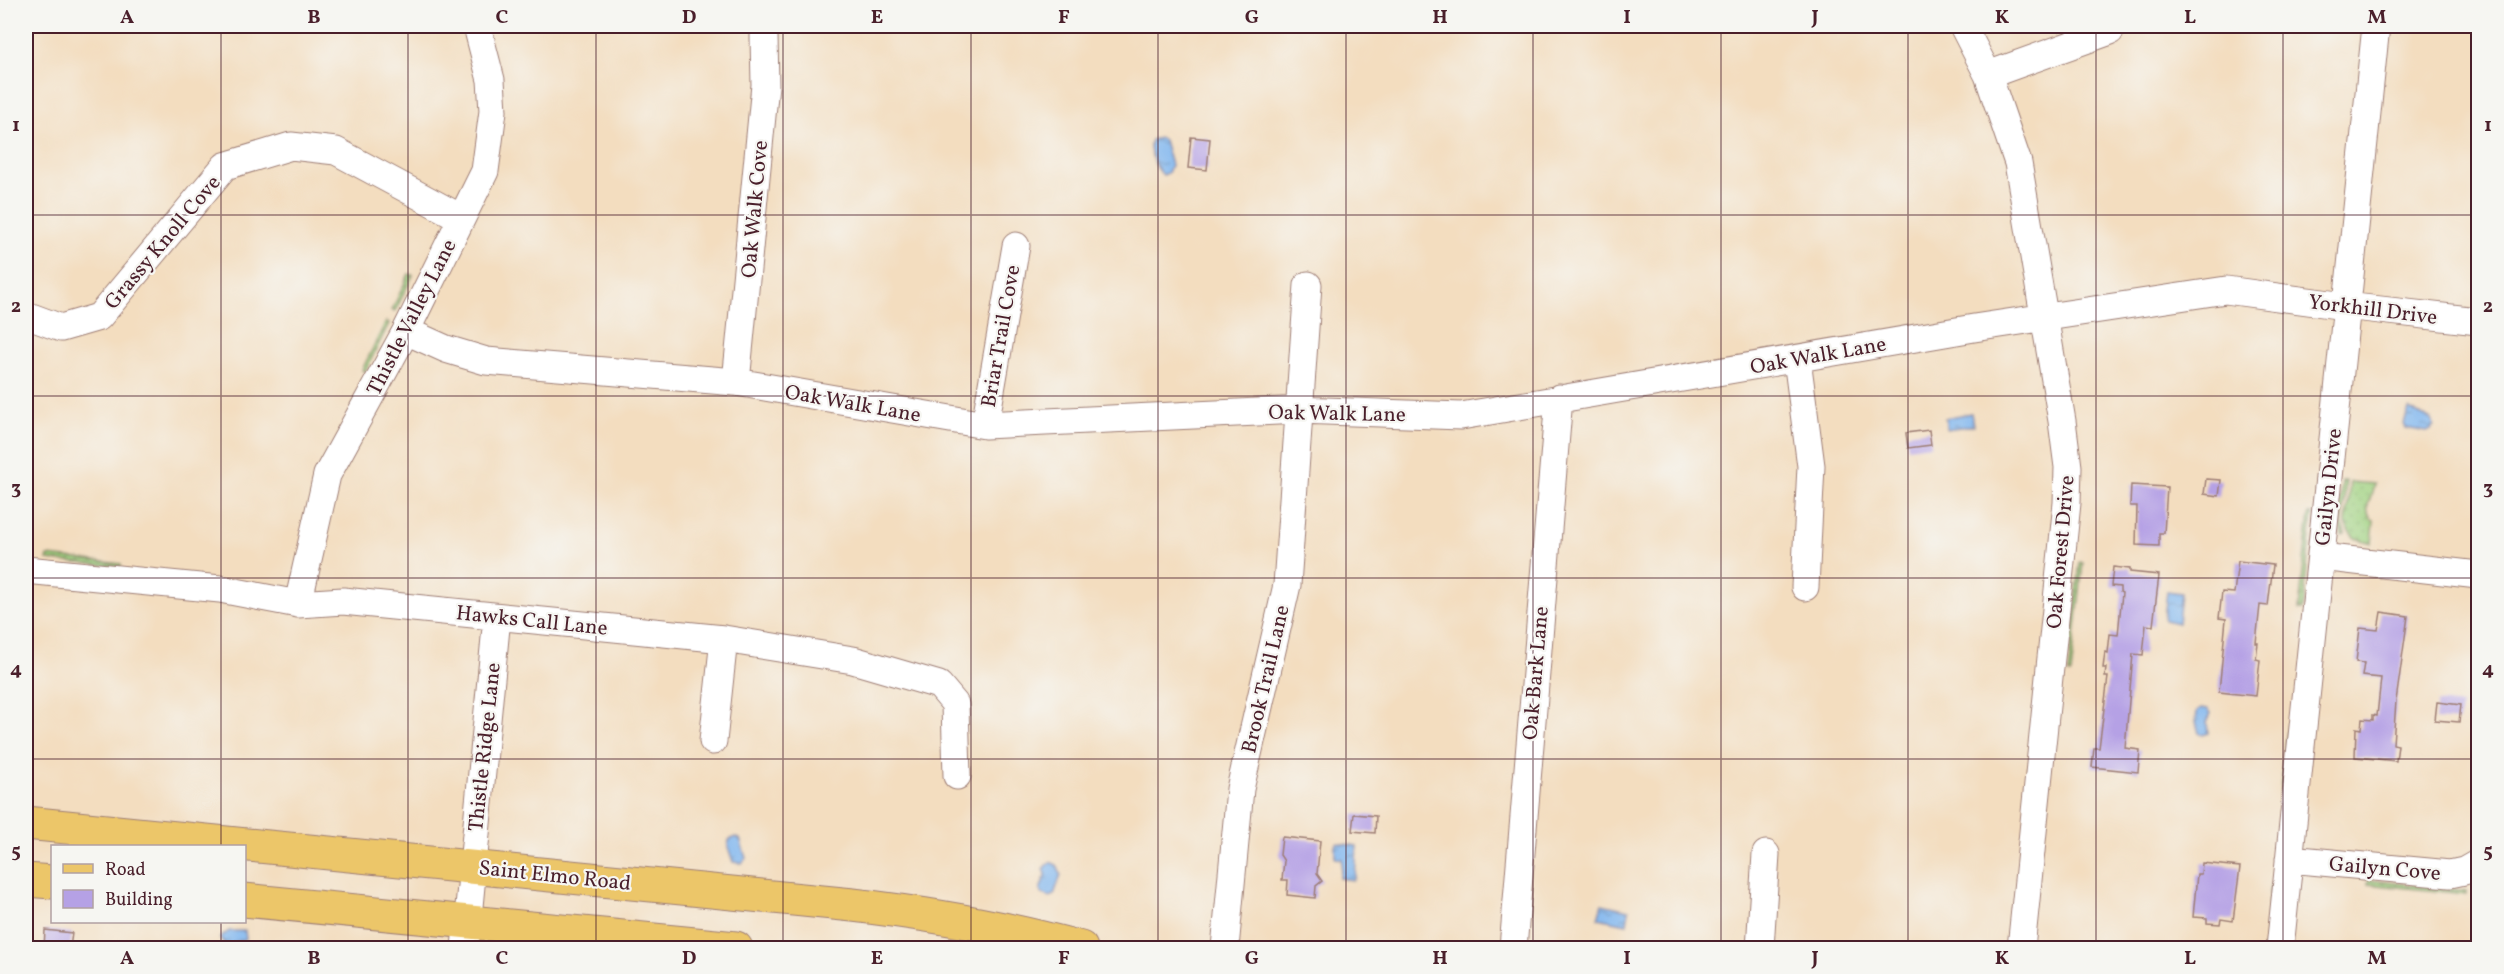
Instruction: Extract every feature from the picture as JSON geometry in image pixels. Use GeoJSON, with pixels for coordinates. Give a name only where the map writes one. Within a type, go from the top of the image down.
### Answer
{"type":"FeatureCollection","features":[{"type":"Feature","properties":{"kind":"main road","name":"Saint Elmo Road"},"geometry":{"type":"LineString","coordinates":[[26,823],[931,914],[1082,948]]}},
{"type":"Feature","properties":{"kind":"main road"},"geometry":{"type":"LineString","coordinates":[[26,880],[51,882]]}},
{"type":"Feature","properties":{"kind":"main road"},"geometry":{"type":"LineString","coordinates":[[246,900],[466,934],[736,948]]}},
{"type":"Feature","properties":{"kind":"street","name":"Thistle Valley Lane"},"geometry":{"type":"LineString","coordinates":[[298,604],[327,476],[406,331],[485,171],[493,111],[491,80],[477,26]]}},
{"type":"Feature","properties":{"kind":"street","name":"Oak Forest Drive"},"geometry":{"type":"LineString","coordinates":[[1963,26],[1988,75],[2018,163],[2062,421],[2068,488],[2020,948]]}},
{"type":"Feature","properties":{"kind":"street"},"geometry":{"type":"LineString","coordinates":[[1988,75],[2110,31],[2111,26]]}},
{"type":"Feature","properties":{"kind":"street","name":"Gailyn Drive"},"geometry":{"type":"LineString","coordinates":[[2280,948],[2345,306],[2376,26]]}},
{"type":"Feature","properties":{"kind":"street","name":"Oak Walk Cove"},"geometry":{"type":"LineString","coordinates":[[736,382],[764,97],[764,36]]}},
{"type":"Feature","properties":{"kind":"street","name":"Grassy Knoll Cove"},"geometry":{"type":"LineString","coordinates":[[26,315],[61,328],[99,317],[225,166],[291,146],[336,151],[461,218]]}},
{"type":"Feature","properties":{"kind":"street","name":"Briar Trail Cove"},"geometry":{"type":"LineString","coordinates":[[985,426],[1016,246]]}},
{"type":"Feature","properties":{"kind":"street","name":"Brook Trail Lane"},"geometry":{"type":"LineString","coordinates":[[1225,948],[1240,789],[1287,585],[1308,285]]}},
{"type":"Feature","properties":{"kind":"street","name":"Oak Walk Lane"},"geometry":{"type":"LineString","coordinates":[[406,331],[446,349],[486,361],[736,382],[985,426],[1299,410],[1461,416],[2043,316],[2226,290],[2268,297]]}},
{"type":"Feature","properties":{"kind":"street","name":"Yorkhill Drive"},"geometry":{"type":"LineString","coordinates":[[2268,297],[2478,321]]}},
{"type":"Feature","properties":{"kind":"street"},"geometry":{"type":"LineString","coordinates":[[1797,359],[1811,466],[1805,588]]}},
{"type":"Feature","properties":{"kind":"street","name":"Oak Bark Lane"},"geometry":{"type":"LineString","coordinates":[[1513,948],[1559,398]]}},
{"type":"Feature","properties":{"kind":"street"},"geometry":{"type":"LineString","coordinates":[[2321,557],[2478,575]]}},
{"type":"Feature","properties":{"kind":"street","name":"Hawks Call Lane"},"geometry":{"type":"LineString","coordinates":[[26,570],[220,589],[298,604],[343,601],[724,639],[854,660],[939,685],[955,704],[957,776]]}},
{"type":"Feature","properties":{"kind":"street","name":"Thistle Ridge Lane"},"geometry":{"type":"LineString","coordinates":[[466,934],[497,618]]}},
{"type":"Feature","properties":{"kind":"street"},"geometry":{"type":"LineString","coordinates":[[713,741],[724,639]]}},
{"type":"Feature","properties":{"kind":"street"},"geometry":{"type":"LineString","coordinates":[[1760,948],[1766,854]]}},
{"type":"Feature","properties":{"kind":"street","name":"Gailyn Cove"},"geometry":{"type":"LineString","coordinates":[[2289,859],[2450,874],[2464,871],[2478,863]]}},
{"type":"Feature","properties":{"kind":"green space"},"geometry":{"type":"Polygon","coordinates":[[[409,274],[413,275],[395,311],[392,310],[409,274]]]}},
{"type":"Feature","properties":{"kind":"green space"},"geometry":{"type":"Polygon","coordinates":[[[386,322],[389,323],[365,372],[362,370],[386,322]]]}},
{"type":"Feature","properties":{"kind":"green space"},"geometry":{"type":"Polygon","coordinates":[[[2342,481],[2346,481],[2342,524],[2345,534],[2342,535],[2338,519],[2342,481]]]}},
{"type":"Feature","properties":{"kind":"green space"},"geometry":{"type":"Polygon","coordinates":[[[2350,482],[2374,484],[2368,505],[2368,514],[2374,520],[2372,543],[2355,538],[2348,530],[2346,523],[2350,482]]]}},
{"type":"Feature","properties":{"kind":"green space"},"geometry":{"type":"Polygon","coordinates":[[[2309,514],[2312,514],[2303,610],[2299,610],[2309,514]]]}},
{"type":"Feature","properties":{"kind":"green space"},"geometry":{"type":"Polygon","coordinates":[[[48,556],[121,564],[121,567],[47,560],[48,556]]]}},
{"type":"Feature","properties":{"kind":"green space"},"geometry":{"type":"Polygon","coordinates":[[[2080,562],[2083,563],[2071,674],[2068,674],[2080,562]]]}},
{"type":"Feature","properties":{"kind":"green space"},"geometry":{"type":"Polygon","coordinates":[[[2287,725],[2290,726],[2282,804],[2279,804],[2287,725]]]}},
{"type":"Feature","properties":{"kind":"green space"},"geometry":{"type":"Polygon","coordinates":[[[2369,880],[2466,891],[2466,894],[2368,884],[2369,880]]]}},
{"type":"Feature","properties":{"kind":"green space"},"geometry":{"type":"Polygon","coordinates":[[[2270,886],[2273,887],[2267,948],[2264,948],[2270,886]]]}},
{"type":"Feature","properties":{"kind":"water"},"geometry":{"type":"Polygon","coordinates":[[[1160,138],[1164,140],[1171,165],[1168,173],[1163,175],[1155,164],[1150,149],[1151,140],[1160,138]]]}},
{"type":"Feature","properties":{"kind":"water"},"geometry":{"type":"Polygon","coordinates":[[[2409,409],[2432,420],[2434,426],[2431,430],[2427,432],[2406,428],[2404,424],[2409,409]]]}},
{"type":"Feature","properties":{"kind":"water"},"geometry":{"type":"Polygon","coordinates":[[[1971,413],[1973,425],[1947,429],[1945,418],[1971,413]]]}},
{"type":"Feature","properties":{"kind":"water"},"geometry":{"type":"Polygon","coordinates":[[[2167,591],[2181,593],[2178,623],[2164,620],[2167,591]]]}},
{"type":"Feature","properties":{"kind":"water"},"geometry":{"type":"Polygon","coordinates":[[[2201,708],[2208,709],[2211,713],[2207,722],[2208,733],[2203,735],[2199,733],[2196,722],[2197,711],[2201,708]]]}},
{"type":"Feature","properties":{"kind":"water"},"geometry":{"type":"Polygon","coordinates":[[[735,837],[740,839],[746,858],[742,863],[733,862],[728,847],[729,840],[735,837]]]}},
{"type":"Feature","properties":{"kind":"water"},"geometry":{"type":"Polygon","coordinates":[[[1337,843],[1357,846],[1353,880],[1340,878],[1342,859],[1335,858],[1337,843]]]}},
{"type":"Feature","properties":{"kind":"water"},"geometry":{"type":"Polygon","coordinates":[[[1050,862],[1057,865],[1061,874],[1054,895],[1049,897],[1042,894],[1040,890],[1046,874],[1044,869],[1050,862]]]}},
{"type":"Feature","properties":{"kind":"water"},"geometry":{"type":"Polygon","coordinates":[[[1602,904],[1629,910],[1627,924],[1598,918],[1602,904]]]}},
{"type":"Feature","properties":{"kind":"water"},"geometry":{"type":"Polygon","coordinates":[[[229,931],[245,931],[246,939],[227,947],[220,938],[229,931]]]}},
{"type":"Feature","properties":{"kind":"building"},"geometry":{"type":"Polygon","coordinates":[[[1191,137],[1210,139],[1207,170],[1188,168],[1191,137]]]}},
{"type":"Feature","properties":{"kind":"building"},"geometry":{"type":"Polygon","coordinates":[[[1929,430],[1931,445],[1908,448],[1906,433],[1929,430]]]}},
{"type":"Feature","properties":{"kind":"building"},"geometry":{"type":"Polygon","coordinates":[[[2206,479],[2221,480],[2219,496],[2204,494],[2206,479]]]}},
{"type":"Feature","properties":{"kind":"building"},"geometry":{"type":"Polygon","coordinates":[[[2131,485],[2167,487],[2164,533],[2159,533],[2159,546],[2136,545],[2137,506],[2130,506],[2131,485]]]}},
{"type":"Feature","properties":{"kind":"building"},"geometry":{"type":"Polygon","coordinates":[[[2238,561],[2273,565],[2268,606],[2260,605],[2256,659],[2260,660],[2256,696],[2219,692],[2226,619],[2219,618],[2222,592],[2234,593],[2238,561]]]}},
{"type":"Feature","properties":{"kind":"building"},"geometry":{"type":"Polygon","coordinates":[[[2113,567],[2130,569],[2130,572],[2159,575],[2153,626],[2146,625],[2143,655],[2133,654],[2125,748],[2140,750],[2138,772],[2092,767],[2094,748],[2099,748],[2108,677],[2105,677],[2106,668],[2103,668],[2105,652],[2108,653],[2110,634],[2118,635],[2122,593],[2120,587],[2111,586],[2113,567]]]}},
{"type":"Feature","properties":{"kind":"building"},"geometry":{"type":"Polygon","coordinates":[[[2381,612],[2408,616],[2396,701],[2393,744],[2398,745],[2396,761],[2355,757],[2356,728],[2361,729],[2362,719],[2373,720],[2373,715],[2377,716],[2381,678],[2362,676],[2364,663],[2356,662],[2360,628],[2378,630],[2381,612]]]}},
{"type":"Feature","properties":{"kind":"building"},"geometry":{"type":"Polygon","coordinates":[[[2437,702],[2461,705],[2459,722],[2435,720],[2437,702]]]}},
{"type":"Feature","properties":{"kind":"building"},"geometry":{"type":"Polygon","coordinates":[[[1354,814],[1376,816],[1375,833],[1352,831],[1354,814]]]}},
{"type":"Feature","properties":{"kind":"building"},"geometry":{"type":"Polygon","coordinates":[[[1282,837],[1320,841],[1317,874],[1322,881],[1316,886],[1315,898],[1287,895],[1288,880],[1282,880],[1284,861],[1280,855],[1282,837]]]}},
{"type":"Feature","properties":{"kind":"building"},"geometry":{"type":"Polygon","coordinates":[[[2202,863],[2240,867],[2233,921],[2221,919],[2220,924],[2207,923],[2207,918],[2193,917],[2197,874],[2201,874],[2202,863]]]}},
{"type":"Feature","properties":{"kind":"building"},"geometry":{"type":"Polygon","coordinates":[[[45,930],[72,933],[70,948],[44,948],[45,930]]]}}]}
